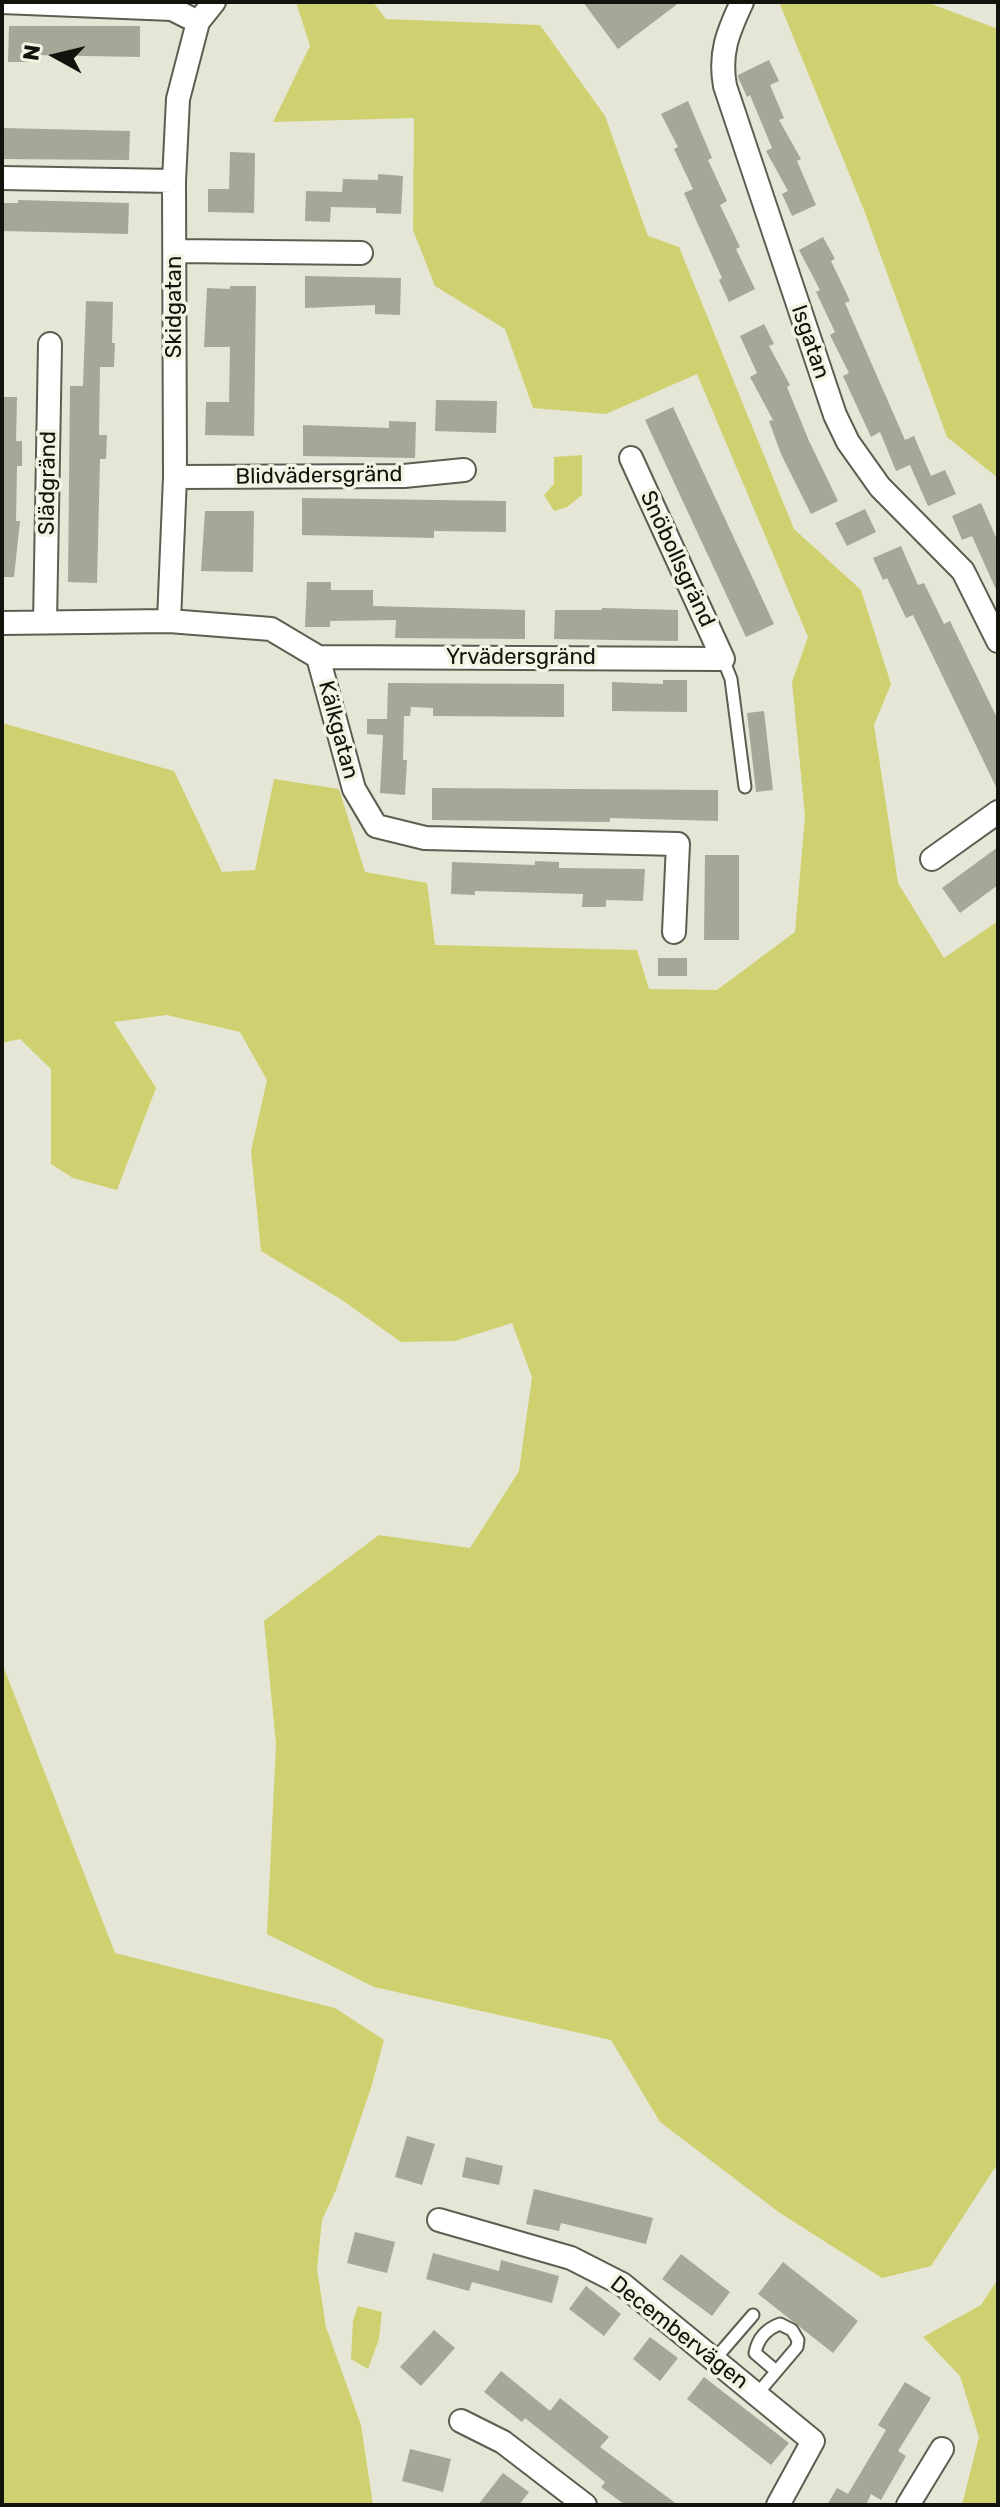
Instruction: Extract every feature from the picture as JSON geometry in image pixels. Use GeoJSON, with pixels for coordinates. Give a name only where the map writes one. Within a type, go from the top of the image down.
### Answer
{"type":"FeatureCollection","features":[{"type":"Feature","properties":{"kind":"street"},"geometry":{"type":"LineString","coordinates":[[2,2],[172,9],[198,22]]}},
{"type":"Feature","properties":{"kind":"street","name":"Skidgatan"},"geometry":{"type":"LineString","coordinates":[[169,621],[175,477],[174,181],[178,99],[198,22],[214,2]]}},
{"type":"Feature","properties":{"kind":"street","name":"Isgatan"},"geometry":{"type":"LineString","coordinates":[[742,2],[726,42],[721,66],[725,86],[835,415],[848,442],[880,487],[963,571],[998,641]]}},
{"type":"Feature","properties":{"kind":"street"},"geometry":{"type":"LineString","coordinates":[[2,178],[174,181]]}},
{"type":"Feature","properties":{"kind":"street"},"geometry":{"type":"LineString","coordinates":[[176,251],[361,253]]}},
{"type":"Feature","properties":{"kind":"street","name":"Slädgränd"},"geometry":{"type":"LineString","coordinates":[[45,622],[50,344]]}},
{"type":"Feature","properties":{"kind":"street","name":"Snöbollsgränd"},"geometry":{"type":"LineString","coordinates":[[631,458],[723,659]]}},
{"type":"Feature","properties":{"kind":"street","name":"Blidvädersgränd"},"geometry":{"type":"LineString","coordinates":[[175,477],[404,476],[464,470]]}},
{"type":"Feature","properties":{"kind":"street","name":"Kälkgatan"},"geometry":{"type":"LineString","coordinates":[[2,623],[169,621],[271,629],[318,657],[354,789],[376,826],[425,838],[678,844],[674,932]]}},
{"type":"Feature","properties":{"kind":"street","name":"Yrvädersgränd"},"geometry":{"type":"LineString","coordinates":[[318,657],[723,659]]}},
{"type":"Feature","properties":{"kind":"street"},"geometry":{"type":"LineString","coordinates":[[932,859],[998,812]]}},
{"type":"Feature","properties":{"kind":"street","name":"Decembervägen"},"geometry":{"type":"LineString","coordinates":[[439,2220],[571,2258],[622,2284],[758,2393],[813,2441],[778,2505]]}},
{"type":"Feature","properties":{"kind":"street"},"geometry":{"type":"LineString","coordinates":[[461,2421],[503,2442],[585,2505]]}},
{"type":"Feature","properties":{"kind":"street"},"geometry":{"type":"LineString","coordinates":[[908,2505],[942,2449]]}},
{"type":"Feature","properties":{"kind":"lane"},"geometry":{"type":"LineString","coordinates":[[723,659],[731,679],[745,787]]}},
{"type":"Feature","properties":{"kind":"lane"},"geometry":{"type":"LineString","coordinates":[[715,2359],[753,2315]]}},
{"type":"Feature","properties":{"kind":"lane"},"geometry":{"type":"LineString","coordinates":[[758,2393],[776,2371]]}},
{"type":"Feature","properties":{"kind":"shaded area"},"geometry":{"type":"Polygon","coordinates":[[[296,2],[373,2],[386,19],[540,25],[605,116],[648,236],[679,247],[794,529],[861,590],[891,684],[874,725],[898,883],[944,958],[998,921],[998,2163],[931,2266],[882,2278],[780,2213],[660,2122],[611,2040],[374,1987],[267,1934],[276,1744],[264,1621],[379,1535],[470,1548],[519,1471],[532,1377],[512,1323],[455,1341],[401,1342],[342,1300],[261,1251],[251,1151],[267,1080],[240,1032],[167,1015],[114,1022],[156,1088],[117,1190],[73,1178],[51,1164],[51,1069],[20,1039],[2,1043],[2,723],[174,771],[222,872],[255,870],[274,779],[339,789],[365,872],[427,883],[435,945],[637,950],[649,989],[717,990],[795,932],[805,816],[792,682],[808,637],[697,374],[606,414],[533,408],[505,329],[435,286],[413,230],[414,118],[273,122],[310,46],[296,2]]]}},
{"type":"Feature","properties":{"kind":"shaded area"},"geometry":{"type":"Polygon","coordinates":[[[779,2],[926,2],[998,29],[998,478],[947,437],[864,210],[779,2]]]}},
{"type":"Feature","properties":{"kind":"shaded area"},"geometry":{"type":"Polygon","coordinates":[[[582,455],[582,495],[567,507],[554,511],[544,495],[554,484],[554,457],[582,455]]]}},
{"type":"Feature","properties":{"kind":"shaded area"},"geometry":{"type":"Polygon","coordinates":[[[2,1663],[115,1953],[335,2008],[384,2040],[336,2190],[322,2220],[317,2269],[326,2327],[361,2425],[373,2505],[2,2505],[2,1663]]]}},
{"type":"Feature","properties":{"kind":"shaded area"},"geometry":{"type":"Polygon","coordinates":[[[998,2279],[998,2505],[962,2505],[979,2437],[960,2376],[923,2337],[981,2305],[998,2279]]]}},
{"type":"Feature","properties":{"kind":"shaded area"},"geometry":{"type":"Polygon","coordinates":[[[358,2306],[382,2312],[379,2339],[368,2369],[351,2359],[353,2321],[358,2306]]]}},
{"type":"Feature","properties":{"kind":"building"},"geometry":{"type":"Polygon","coordinates":[[[583,2],[680,2],[618,49],[583,2]]]}},
{"type":"Feature","properties":{"kind":"building"},"geometry":{"type":"Polygon","coordinates":[[[9,26],[140,26],[140,57],[32,55],[32,62],[8,62],[9,26]]]}},
{"type":"Feature","properties":{"kind":"building"},"geometry":{"type":"Polygon","coordinates":[[[769,60],[779,81],[770,85],[784,118],[779,120],[801,159],[797,161],[816,205],[792,216],[782,194],[788,191],[766,151],[772,148],[750,95],[747,97],[738,77],[769,60]]]}},
{"type":"Feature","properties":{"kind":"building"},"geometry":{"type":"Polygon","coordinates":[[[688,101],[712,158],[708,160],[727,201],[720,205],[755,289],[729,302],[719,280],[722,278],[684,193],[693,189],[674,149],[678,147],[661,114],[688,101]]]}},
{"type":"Feature","properties":{"kind":"building"},"geometry":{"type":"Polygon","coordinates":[[[2,128],[130,131],[129,160],[2,159],[2,128]]]}},
{"type":"Feature","properties":{"kind":"building"},"geometry":{"type":"Polygon","coordinates":[[[230,152],[255,153],[254,213],[208,212],[208,189],[229,189],[230,152]]]}},
{"type":"Feature","properties":{"kind":"building"},"geometry":{"type":"Polygon","coordinates":[[[378,174],[403,176],[401,214],[376,213],[376,208],[331,207],[330,222],[305,221],[306,191],[342,192],[343,179],[378,180],[378,174]]]}},
{"type":"Feature","properties":{"kind":"building"},"geometry":{"type":"Polygon","coordinates":[[[18,200],[129,203],[128,234],[2,231],[2,203],[18,203],[18,200]]]}},
{"type":"Feature","properties":{"kind":"building"},"geometry":{"type":"Polygon","coordinates":[[[823,237],[835,259],[831,261],[850,301],[845,303],[905,440],[914,436],[931,476],[945,470],[956,494],[928,506],[910,465],[896,471],[880,432],[871,437],[843,376],[849,373],[830,335],[835,332],[816,292],[820,290],[799,250],[823,237]]]}},
{"type":"Feature","properties":{"kind":"building"},"geometry":{"type":"Polygon","coordinates":[[[305,276],[401,278],[400,315],[375,314],[375,305],[305,308],[305,276]]]}},
{"type":"Feature","properties":{"kind":"building"},"geometry":{"type":"Polygon","coordinates":[[[230,286],[256,286],[254,436],[205,435],[206,402],[229,402],[230,347],[204,347],[207,288],[230,289],[230,286]]]}},
{"type":"Feature","properties":{"kind":"building"},"geometry":{"type":"Polygon","coordinates":[[[86,301],[113,302],[112,343],[115,343],[114,367],[100,367],[99,435],[107,435],[106,459],[100,459],[97,583],[68,582],[70,386],[83,386],[86,301]]]}},
{"type":"Feature","properties":{"kind":"building"},"geometry":{"type":"Polygon","coordinates":[[[764,324],[774,344],[769,346],[790,385],[787,387],[809,441],[838,501],[811,514],[781,454],[769,421],[773,420],[750,377],[757,373],[740,336],[764,324]]]}},
{"type":"Feature","properties":{"kind":"building"},"geometry":{"type":"Polygon","coordinates":[[[2,397],[17,397],[16,441],[22,441],[22,466],[17,466],[16,521],[20,521],[14,577],[2,577],[2,397]]]}},
{"type":"Feature","properties":{"kind":"building"},"geometry":{"type":"Polygon","coordinates":[[[436,400],[497,401],[496,433],[435,431],[436,400]]]}},
{"type":"Feature","properties":{"kind":"building"},"geometry":{"type":"Polygon","coordinates":[[[673,407],[774,624],[746,637],[645,420],[673,407]]]}},
{"type":"Feature","properties":{"kind":"building"},"geometry":{"type":"Polygon","coordinates":[[[389,421],[416,422],[415,458],[303,456],[303,425],[389,428],[389,421]]]}},
{"type":"Feature","properties":{"kind":"building"},"geometry":{"type":"Polygon","coordinates":[[[302,498],[506,501],[506,532],[434,531],[434,538],[302,535],[302,498]]]}},
{"type":"Feature","properties":{"kind":"building"},"geometry":{"type":"Polygon","coordinates":[[[981,503],[998,542],[998,594],[972,536],[962,540],[952,516],[981,503]]]}},
{"type":"Feature","properties":{"kind":"building"},"geometry":{"type":"Polygon","coordinates":[[[865,509],[876,532],[847,546],[835,523],[865,509]]]}},
{"type":"Feature","properties":{"kind":"building"},"geometry":{"type":"Polygon","coordinates":[[[205,511],[254,511],[253,572],[201,571],[205,511]]]}},
{"type":"Feature","properties":{"kind":"building"},"geometry":{"type":"Polygon","coordinates":[[[901,546],[918,585],[924,583],[944,624],[950,621],[998,720],[998,791],[913,615],[906,618],[887,578],[883,580],[873,558],[901,546]]]}},
{"type":"Feature","properties":{"kind":"building"},"geometry":{"type":"Polygon","coordinates":[[[307,582],[331,582],[331,590],[373,590],[373,606],[525,610],[525,639],[395,638],[396,620],[330,621],[330,627],[305,627],[307,582]]]}},
{"type":"Feature","properties":{"kind":"building"},"geometry":{"type":"Polygon","coordinates":[[[555,610],[678,610],[678,641],[554,639],[555,610]]]}},
{"type":"Feature","properties":{"kind":"building"},"geometry":{"type":"Polygon","coordinates":[[[663,680],[687,680],[687,712],[612,711],[612,682],[663,684],[663,680]]]}},
{"type":"Feature","properties":{"kind":"building"},"geometry":{"type":"Polygon","coordinates":[[[388,683],[564,684],[564,717],[433,716],[433,708],[411,707],[410,716],[404,716],[403,760],[407,760],[405,795],[380,793],[383,735],[367,734],[367,719],[387,719],[388,683]]]}},
{"type":"Feature","properties":{"kind":"building"},"geometry":{"type":"Polygon","coordinates":[[[764,711],[773,790],[756,792],[747,713],[764,711]]]}},
{"type":"Feature","properties":{"kind":"building"},"geometry":{"type":"Polygon","coordinates":[[[432,788],[718,790],[718,821],[610,818],[610,822],[432,820],[432,788]]]}},
{"type":"Feature","properties":{"kind":"building"},"geometry":{"type":"Polygon","coordinates":[[[998,847],[998,885],[960,913],[942,888],[998,847]]]}},
{"type":"Feature","properties":{"kind":"building"},"geometry":{"type":"Polygon","coordinates":[[[705,855],[739,855],[739,940],[704,940],[705,855]]]}},
{"type":"Feature","properties":{"kind":"building"},"geometry":{"type":"Polygon","coordinates":[[[535,861],[559,862],[559,868],[645,869],[643,901],[606,900],[606,907],[582,907],[583,894],[475,891],[475,895],[451,894],[452,862],[535,865],[535,861]]]}},
{"type":"Feature","properties":{"kind":"building"},"geometry":{"type":"Polygon","coordinates":[[[658,958],[687,958],[687,976],[658,976],[658,958]]]}},
{"type":"Feature","properties":{"kind":"building"},"geometry":{"type":"Polygon","coordinates":[[[407,2136],[435,2144],[422,2185],[395,2177],[407,2136]]]}},
{"type":"Feature","properties":{"kind":"building"},"geometry":{"type":"Polygon","coordinates":[[[466,2157],[503,2166],[499,2185],[462,2177],[466,2157]]]}},
{"type":"Feature","properties":{"kind":"building"},"geometry":{"type":"Polygon","coordinates":[[[534,2189],[653,2218],[646,2244],[561,2223],[559,2231],[526,2224],[534,2189]]]}},
{"type":"Feature","properties":{"kind":"building"},"geometry":{"type":"Polygon","coordinates":[[[355,2232],[395,2242],[387,2273],[347,2263],[355,2232]]]}},
{"type":"Feature","properties":{"kind":"building"},"geometry":{"type":"Polygon","coordinates":[[[433,2253],[499,2271],[501,2260],[559,2276],[552,2303],[472,2282],[469,2291],[426,2279],[433,2253]]]}},
{"type":"Feature","properties":{"kind":"building"},"geometry":{"type":"Polygon","coordinates":[[[681,2254],[730,2292],[712,2316],[662,2279],[681,2254]]]}},
{"type":"Feature","properties":{"kind":"building"},"geometry":{"type":"Polygon","coordinates":[[[783,2262],[858,2321],[833,2353],[758,2294],[783,2262]]]}},
{"type":"Feature","properties":{"kind":"building"},"geometry":{"type":"Polygon","coordinates":[[[586,2286],[621,2314],[604,2336],[569,2309],[586,2286]]]}},
{"type":"Feature","properties":{"kind":"building"},"geometry":{"type":"Polygon","coordinates":[[[434,2330],[455,2348],[421,2386],[400,2367],[434,2330]]]}},
{"type":"Feature","properties":{"kind":"building"},"geometry":{"type":"Polygon","coordinates":[[[650,2337],[678,2358],[660,2381],[633,2359],[650,2337]]]}},
{"type":"Feature","properties":{"kind":"building"},"geometry":{"type":"Polygon","coordinates":[[[501,2371],[550,2411],[560,2398],[609,2437],[600,2447],[678,2505],[625,2505],[601,2487],[605,2482],[525,2418],[522,2422],[484,2392],[501,2371]]]}},
{"type":"Feature","properties":{"kind":"building"},"geometry":{"type":"Polygon","coordinates":[[[704,2377],[789,2443],[771,2465],[687,2399],[704,2377]]]}},
{"type":"Feature","properties":{"kind":"building"},"geometry":{"type":"Polygon","coordinates":[[[905,2382],[931,2398],[898,2451],[906,2456],[881,2500],[871,2494],[866,2505],[827,2505],[837,2488],[848,2494],[886,2430],[878,2425],[905,2382]]]}},
{"type":"Feature","properties":{"kind":"building"},"geometry":{"type":"Polygon","coordinates":[[[410,2449],[451,2459],[443,2492],[402,2481],[410,2449]]]}},
{"type":"Feature","properties":{"kind":"building"},"geometry":{"type":"Polygon","coordinates":[[[503,2473],[529,2492],[519,2505],[478,2505],[503,2473]]]}}]}
